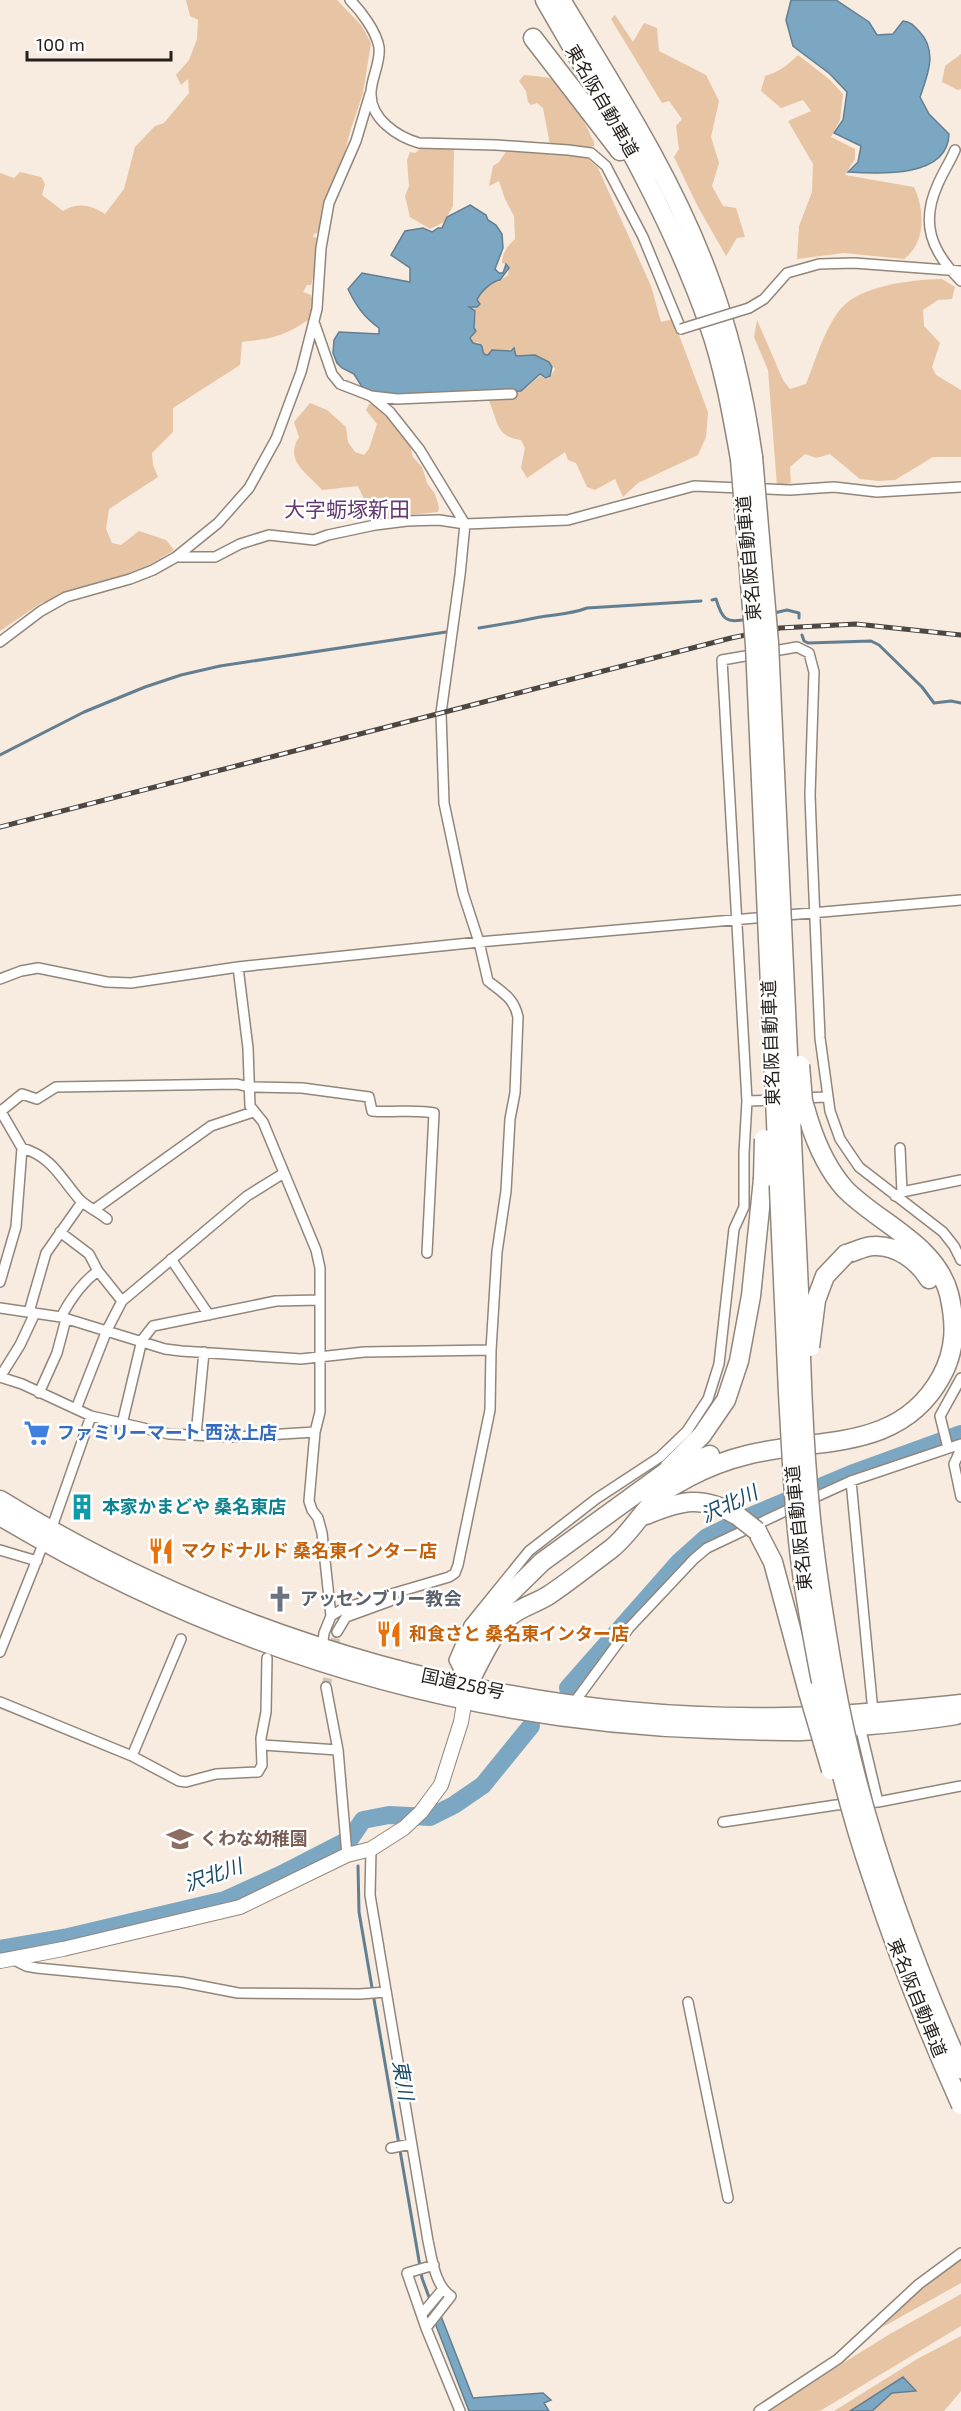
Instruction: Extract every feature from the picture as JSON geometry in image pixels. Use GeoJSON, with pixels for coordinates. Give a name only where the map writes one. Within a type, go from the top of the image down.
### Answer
{"type":"FeatureCollection","features":[{"type":"Feature","properties":{"kind":"highway","name":"東名阪自動車道"},"geometry":{"type":"LineString","coordinates":[[545,0],[654,194],[691,278],[710,328],[746,458],[769,643],[799,1279],[802,1393],[810,1509],[836,1684],[857,1776],[885,1874],[915,1960],[961,2069]]}},
{"type":"Feature","properties":{"kind":"highway","name":"東名阪自動車道"},"geometry":{"type":"LineString","coordinates":[[563,0],[654,158],[707,271],[725,323],[739,377],[746,458],[755,634],[788,1393],[804,1591],[822,1686],[844,1779],[872,1878],[906,1975],[961,2105]]}},
{"type":"Feature","properties":{"kind":"highway"},"geometry":{"type":"LineString","coordinates":[[533,38],[625,157],[664,222],[691,278]]}},
{"type":"Feature","properties":{"kind":"highway"},"geometry":{"type":"LineString","coordinates":[[466,1694],[487,1649],[508,1617],[549,1595],[614,1547],[661,1494],[714,1465],[747,1455],[845,1441],[891,1426],[921,1406],[946,1368],[954,1340],[955,1327],[948,1290],[934,1263],[846,1190],[823,1158],[809,1121],[804,1101],[784,891],[778,870]]}},
{"type":"Feature","properties":{"kind":"highway"},"geometry":{"type":"LineString","coordinates":[[466,1694],[468,1659],[479,1631],[492,1611],[542,1562],[666,1472],[702,1435],[726,1400],[739,1361],[751,1296],[763,1179],[765,1131],[760,946],[766,912]]}},
{"type":"Feature","properties":{"kind":"highway"},"geometry":{"type":"LineString","coordinates":[[666,1472],[726,1449],[760,1440],[820,1434],[869,1423],[889,1414],[916,1393],[934,1366],[941,1347],[943,1325],[941,1307],[928,1278],[920,1265],[903,1253],[872,1245],[846,1254],[825,1276],[816,1300],[809,1363],[820,1536],[817,1558]]}},
{"type":"Feature","properties":{"kind":"highway","name":"国道258号"},"geometry":{"type":"LineString","coordinates":[[0,1500],[47,1536],[142,1592],[237,1632],[320,1656],[568,1719],[627,1725],[794,1732],[925,1720],[961,1714]]}},
{"type":"Feature","properties":{"kind":"highway"},"geometry":{"type":"LineString","coordinates":[[639,1518],[672,1504],[687,1501],[703,1502],[726,1509],[757,1531],[773,1562],[808,1692],[857,1852],[872,1878]]}},
{"type":"Feature","properties":{"kind":"highway","name":"国道258号"},"geometry":{"type":"LineString","coordinates":[[0,1516],[47,1536]]}},
{"type":"Feature","properties":{"kind":"highway","name":"国道258号"},"geometry":{"type":"LineString","coordinates":[[466,1694],[628,1711],[714,1716],[785,1717],[961,1704]]}},
{"type":"Feature","properties":{"kind":"street"},"geometry":{"type":"LineString","coordinates":[[0,642],[41,611],[66,597],[130,579],[153,570],[176,557],[219,523],[249,488],[259,471],[276,439],[294,391],[314,322],[324,225],[329,203],[356,141],[370,94],[379,47],[369,24],[350,0]]}},
{"type":"Feature","properties":{"kind":"street"},"geometry":{"type":"LineString","coordinates":[[370,94],[379,120],[407,139],[419,143],[496,145],[591,153],[606,166],[612,176],[643,237],[681,329],[749,308],[764,299],[787,273],[819,264],[854,263],[961,271]]}},
{"type":"Feature","properties":{"kind":"street"},"geometry":{"type":"LineString","coordinates":[[955,150],[938,181],[929,215],[932,238],[942,262],[961,280]]}},
{"type":"Feature","properties":{"kind":"street"},"geometry":{"type":"LineString","coordinates":[[314,322],[332,374],[340,384],[371,396],[397,399],[512,394]]}},
{"type":"Feature","properties":{"kind":"street"},"geometry":{"type":"LineString","coordinates":[[331,1616],[344,1608],[449,1577],[455,1573],[458,1565],[490,1410],[497,1252],[506,1191],[510,1119],[515,1093],[518,1017],[516,1006],[511,999],[488,981],[479,942],[463,893],[444,803],[441,722],[465,524],[420,450],[390,412],[371,396]]}},
{"type":"Feature","properties":{"kind":"street"},"geometry":{"type":"LineString","coordinates":[[176,557],[215,557],[240,544],[269,535],[314,540],[375,525],[407,521],[439,520],[465,524],[568,520],[694,486],[790,490],[834,486],[877,492],[961,487]]}},
{"type":"Feature","properties":{"kind":"street"},"geometry":{"type":"LineString","coordinates":[[7,1961],[240,1907],[347,1846],[371,1849],[404,1828],[430,1802],[441,1785],[449,1764],[466,1694],[454,1660],[469,1625],[529,1551],[596,1499],[660,1456],[687,1431],[708,1399],[719,1364],[729,1292],[734,1230],[744,1207],[747,1101],[722,660],[796,647],[809,653],[814,672],[810,795],[820,1038],[827,1097],[837,1131],[851,1158],[870,1176],[898,1194],[949,1239],[961,1260]]}},
{"type":"Feature","properties":{"kind":"street"},"geometry":{"type":"LineString","coordinates":[[0,979],[21,971],[38,968],[107,982],[131,983],[238,967],[479,942],[961,900]]}},
{"type":"Feature","properties":{"kind":"street"},"geometry":{"type":"LineString","coordinates":[[238,967],[248,1048],[249,1099],[253,1112],[263,1122],[316,1250],[320,1268],[320,1412],[315,1432],[309,1501],[318,1518],[322,1533],[331,1616],[324,1633],[320,1656]]}},
{"type":"Feature","properties":{"kind":"street"},"geometry":{"type":"LineString","coordinates":[[0,1282],[16,1227],[22,1148],[0,1110],[22,1094],[37,1099],[56,1087],[237,1084],[249,1087],[302,1088],[349,1095],[367,1095],[372,1112],[393,1113],[419,1110],[434,1113],[427,1253]]}},
{"type":"Feature","properties":{"kind":"street"},"geometry":{"type":"LineString","coordinates":[[747,1101],[827,1097]]}},
{"type":"Feature","properties":{"kind":"street"},"geometry":{"type":"LineString","coordinates":[[95,1209],[211,1126],[253,1112]]}},
{"type":"Feature","properties":{"kind":"street"},"geometry":{"type":"LineString","coordinates":[[22,1148],[30,1150],[59,1171],[81,1202],[95,1209],[107,1219]]}},
{"type":"Feature","properties":{"kind":"street"},"geometry":{"type":"LineString","coordinates":[[898,1194],[900,1148]]}},
{"type":"Feature","properties":{"kind":"street"},"geometry":{"type":"LineString","coordinates":[[76,1409],[107,1330],[122,1301],[247,1196],[284,1173]]}},
{"type":"Feature","properties":{"kind":"street"},"geometry":{"type":"LineString","coordinates":[[898,1194],[961,1180]]}},
{"type":"Feature","properties":{"kind":"street"},"geometry":{"type":"LineString","coordinates":[[81,1202],[46,1253],[32,1313],[20,1345],[0,1377],[22,1384],[91,1416],[169,1434],[236,1437],[315,1432]]}},
{"type":"Feature","properties":{"kind":"street"},"geometry":{"type":"LineString","coordinates":[[60,1232],[89,1254],[98,1271],[122,1301]]}},
{"type":"Feature","properties":{"kind":"street"},"geometry":{"type":"LineString","coordinates":[[171,1259],[209,1315]]}},
{"type":"Feature","properties":{"kind":"street"},"geometry":{"type":"LineString","coordinates":[[39,1393],[57,1353],[63,1318],[69,1301],[98,1271]]}},
{"type":"Feature","properties":{"kind":"street"},"geometry":{"type":"LineString","coordinates":[[122,1424],[142,1340],[153,1326],[276,1301],[320,1300]]}},
{"type":"Feature","properties":{"kind":"street"},"geometry":{"type":"LineString","coordinates":[[0,1308],[63,1318],[142,1340],[165,1349],[272,1358],[321,1357],[364,1352],[491,1350]]}},
{"type":"Feature","properties":{"kind":"street"},"geometry":{"type":"LineString","coordinates":[[196,1435],[204,1352]]}},
{"type":"Feature","properties":{"kind":"street"},"geometry":{"type":"LineString","coordinates":[[947,1446],[940,1416],[941,1411],[961,1378]]}},
{"type":"Feature","properties":{"kind":"street"},"geometry":{"type":"LineString","coordinates":[[0,1652],[47,1536],[91,1416]]}},
{"type":"Feature","properties":{"kind":"street"},"geometry":{"type":"LineString","coordinates":[[573,1704],[629,1628],[707,1548],[851,1481],[947,1446],[961,1446],[954,1464],[961,1497]]}},
{"type":"Feature","properties":{"kind":"street"},"geometry":{"type":"LineString","coordinates":[[851,1481],[873,1712]]}},
{"type":"Feature","properties":{"kind":"street"},"geometry":{"type":"LineString","coordinates":[[0,1550],[37,1561]]}},
{"type":"Feature","properties":{"kind":"street"},"geometry":{"type":"LineString","coordinates":[[337,1632],[346,1617],[390,1601],[392,1594]]}},
{"type":"Feature","properties":{"kind":"street"},"geometry":{"type":"LineString","coordinates":[[132,1756],[181,1639]]}},
{"type":"Feature","properties":{"kind":"street"},"geometry":{"type":"LineString","coordinates":[[0,1702],[132,1756],[179,1781],[186,1782],[216,1774],[258,1772],[262,1765],[261,1738],[266,1712],[267,1658]]}},
{"type":"Feature","properties":{"kind":"street"},"geometry":{"type":"LineString","coordinates":[[326,1687],[338,1750],[347,1846]]}},
{"type":"Feature","properties":{"kind":"street"},"geometry":{"type":"LineString","coordinates":[[860,1726],[878,1802]]}},
{"type":"Feature","properties":{"kind":"street"},"geometry":{"type":"LineString","coordinates":[[262,1745],[338,1750]]}},
{"type":"Feature","properties":{"kind":"street"},"geometry":{"type":"LineString","coordinates":[[723,1822],[836,1805],[878,1802],[961,1786]]}},
{"type":"Feature","properties":{"kind":"street"},"geometry":{"type":"LineString","coordinates":[[371,1849],[370,1895],[409,2144],[434,2265],[443,2289],[451,2296],[426,2328]]}},
{"type":"Feature","properties":{"kind":"street"},"geometry":{"type":"LineString","coordinates":[[7,1961],[37,1968],[181,1982],[238,1993],[384,1993]]}},
{"type":"Feature","properties":{"kind":"street"},"geometry":{"type":"LineString","coordinates":[[688,2002],[728,2198]]}},
{"type":"Feature","properties":{"kind":"street"},"geometry":{"type":"LineString","coordinates":[[391,2148],[409,2144]]}},
{"type":"Feature","properties":{"kind":"street"},"geometry":{"type":"LineString","coordinates":[[759,2411],[838,2359],[919,2284],[961,2253]]}},
{"type":"Feature","properties":{"kind":"street"},"geometry":{"type":"LineString","coordinates":[[434,2265],[407,2273],[426,2328],[460,2411]]}},
{"type":"Feature","properties":{"kind":"street"},"geometry":{"type":"LineString","coordinates":[[422,2314],[443,2289]]}},
{"type":"Feature","properties":{"kind":"shaded area"},"geometry":{"type":"Polygon","coordinates":[[[186,0],[337,0],[362,26],[371,43],[363,93],[350,132],[327,222],[313,237],[319,238],[322,245],[311,285],[307,285],[303,292],[311,295],[316,315],[281,334],[242,342],[240,365],[173,408],[173,432],[152,453],[153,465],[158,477],[109,509],[106,529],[112,543],[121,545],[139,531],[166,540],[174,550],[143,569],[41,603],[0,631],[0,173],[14,178],[20,172],[41,177],[45,184],[42,195],[63,211],[74,206],[84,206],[95,208],[105,214],[124,189],[135,147],[155,126],[164,123],[189,93],[188,79],[181,85],[176,75],[189,60],[197,39],[198,20],[190,16],[186,0]]]}},
{"type":"Feature","properties":{"kind":"shaded area"},"geometry":{"type":"Polygon","coordinates":[[[615,15],[633,42],[644,23],[657,28],[659,51],[706,75],[719,101],[711,137],[719,163],[712,186],[723,206],[736,208],[745,237],[737,238],[726,256],[697,205],[674,157],[679,149],[676,126],[682,119],[669,101],[662,103],[611,19],[615,15]]]}},
{"type":"Feature","properties":{"kind":"shaded area"},"geometry":{"type":"Polygon","coordinates":[[[961,54],[961,89],[958,90],[942,82],[945,66],[961,54]]]}},
{"type":"Feature","properties":{"kind":"shaded area"},"geometry":{"type":"Polygon","coordinates":[[[798,55],[829,79],[843,94],[840,120],[831,137],[855,149],[855,159],[845,175],[914,187],[920,206],[920,235],[911,252],[904,259],[844,253],[797,259],[799,226],[812,192],[813,164],[788,121],[811,111],[803,100],[781,108],[761,91],[765,76],[783,68],[798,55]]]}},
{"type":"Feature","properties":{"kind":"shaded area"},"geometry":{"type":"Polygon","coordinates":[[[524,75],[552,79],[565,90],[576,107],[594,142],[594,146],[587,148],[585,156],[598,168],[651,286],[661,322],[673,319],[708,412],[706,437],[698,455],[638,483],[623,497],[615,479],[595,490],[587,487],[576,463],[568,460],[565,452],[527,478],[521,468],[525,448],[521,440],[506,435],[502,431],[489,401],[512,391],[522,391],[540,376],[547,379],[555,369],[542,358],[516,355],[514,349],[496,352],[491,350],[489,355],[484,355],[481,352],[483,347],[478,342],[473,343],[471,339],[476,330],[474,328],[476,311],[468,308],[477,307],[480,303],[477,300],[484,290],[494,281],[498,282],[508,275],[509,269],[506,264],[502,263],[502,259],[515,239],[514,216],[499,181],[489,186],[493,166],[499,162],[507,150],[517,148],[552,155],[543,108],[537,103],[531,105],[528,102],[526,91],[519,81],[524,75]]]}},
{"type":"Feature","properties":{"kind":"shaded area"},"geometry":{"type":"Polygon","coordinates":[[[451,145],[454,151],[453,206],[444,222],[430,229],[410,217],[405,196],[409,186],[407,160],[410,152],[415,153],[420,149],[451,145]]]}},
{"type":"Feature","properties":{"kind":"shaded area"},"geometry":{"type":"Polygon","coordinates":[[[942,279],[955,287],[952,299],[938,300],[923,310],[924,326],[940,343],[932,367],[936,375],[961,390],[961,457],[933,457],[895,480],[879,481],[860,479],[830,454],[816,458],[805,454],[790,467],[791,483],[777,486],[768,370],[754,337],[757,320],[783,380],[790,389],[806,384],[828,329],[838,312],[847,303],[871,290],[885,286],[942,279]]]}},
{"type":"Feature","properties":{"kind":"shaded area"},"geometry":{"type":"Polygon","coordinates":[[[310,403],[327,410],[346,427],[348,442],[355,452],[364,455],[369,449],[377,424],[366,410],[369,404],[380,404],[404,422],[413,457],[422,467],[427,483],[435,494],[439,507],[438,512],[379,518],[371,515],[358,486],[322,490],[299,466],[294,453],[299,437],[294,422],[310,403]]]}},
{"type":"Feature","properties":{"kind":"shaded area"},"geometry":{"type":"Polygon","coordinates":[[[961,2258],[961,2283],[881,2328],[909,2299],[961,2258]]]}},
{"type":"Feature","properties":{"kind":"shaded area"},"geometry":{"type":"Polygon","coordinates":[[[961,2294],[961,2326],[820,2411],[765,2411],[890,2334],[961,2294]]]}},
{"type":"Feature","properties":{"kind":"shaded area"},"geometry":{"type":"Polygon","coordinates":[[[961,2336],[961,2391],[944,2411],[872,2411],[892,2393],[916,2391],[903,2378],[850,2411],[834,2411],[919,2358],[961,2336]]]}},
{"type":"Feature","properties":{"kind":"water"},"geometry":{"type":"Polygon","coordinates":[[[791,0],[836,0],[869,22],[877,35],[893,34],[903,21],[910,23],[919,31],[925,39],[930,55],[930,63],[920,97],[929,114],[949,134],[946,148],[937,159],[925,166],[910,170],[877,173],[848,172],[858,162],[861,146],[834,133],[843,120],[847,92],[830,74],[793,46],[786,20],[791,0]]]}},
{"type":"Feature","properties":{"kind":"water"},"geometry":{"type":"Polygon","coordinates":[[[470,205],[486,215],[502,234],[503,248],[495,269],[503,273],[506,264],[509,268],[500,280],[490,285],[481,294],[477,300],[480,304],[477,307],[469,307],[475,311],[474,328],[476,331],[470,338],[473,343],[481,345],[486,355],[492,350],[511,351],[514,348],[516,356],[535,355],[549,362],[552,367],[550,376],[546,378],[540,374],[521,391],[386,397],[362,387],[354,374],[337,363],[333,353],[334,340],[339,332],[379,334],[379,328],[361,311],[348,289],[362,273],[410,282],[410,268],[391,255],[405,231],[423,228],[432,232],[442,228],[447,217],[470,205]]]}},
{"type":"Feature","properties":{"kind":"water"},"geometry":{"type":"Polygon","coordinates":[[[441,2316],[473,2398],[543,2393],[551,2400],[544,2403],[549,2411],[469,2411],[435,2323],[441,2316]]]}},
{"type":"Feature","properties":{"kind":"water"},"geometry":{"type":"Polygon","coordinates":[[[903,2377],[916,2391],[892,2393],[872,2411],[850,2411],[903,2377]]]}},
{"type":"Feature","properties":{"kind":"waterway"},"geometry":{"type":"LineString","coordinates":[[712,600],[716,599],[720,611],[726,618],[734,621],[747,619]]}},
{"type":"Feature","properties":{"kind":"waterway"},"geometry":{"type":"LineString","coordinates":[[479,628],[587,608],[701,601]]}},
{"type":"Feature","properties":{"kind":"waterway"},"geometry":{"type":"LineString","coordinates":[[774,613],[787,610],[799,613],[799,618]]}},
{"type":"Feature","properties":{"kind":"waterway"},"geometry":{"type":"LineString","coordinates":[[0,755],[84,712],[181,675],[220,666],[446,632]]}},
{"type":"Feature","properties":{"kind":"waterway"},"geometry":{"type":"LineString","coordinates":[[802,635],[804,641],[808,643],[871,641],[879,645],[922,687],[934,703],[951,701],[961,703]]}},
{"type":"Feature","properties":{"kind":"waterway","name":"沢北川"},"geometry":{"type":"LineString","coordinates":[[568,1688],[679,1562],[707,1537],[851,1474],[961,1434]]}},
{"type":"Feature","properties":{"kind":"waterway","name":"沢北川"},"geometry":{"type":"LineString","coordinates":[[0,1949],[68,1937],[225,1900],[350,1839],[363,1820],[389,1815],[430,1817],[454,1805],[483,1785],[531,1726]]}},
{"type":"Feature","properties":{"kind":"waterway","name":"東川"},"geometry":{"type":"LineString","coordinates":[[360,1836],[367,1826],[386,1821],[389,1815]]}},
{"type":"Feature","properties":{"kind":"waterway","name":"東川"},"geometry":{"type":"LineString","coordinates":[[358,1866],[359,1912],[422,2278],[429,2297]]}},
{"type":"Feature","properties":{"kind":"tunnel"},"geometry":{"type":"LineString","coordinates":[[326,1687],[337,1632]]}},
{"type":"Feature","properties":{"kind":"railway"},"geometry":{"type":"LineString","coordinates":[[0,827],[731,638],[780,628],[856,624],[961,635]]}},
{"type":"Feature","properties":{"kind":"place","name":"ファミリーマート 西汰上店"},"geometry":{"type":"Point","coordinates":[37,1433]}},
{"type":"Feature","properties":{"kind":"place","name":"本家かまどや 桑名東店"},"geometry":{"type":"Point","coordinates":[82,1507]}},
{"type":"Feature","properties":{"kind":"place","name":"マクドナルド 桑名東インタ－店"},"geometry":{"type":"Point","coordinates":[161,1551]}},
{"type":"Feature","properties":{"kind":"place","name":"アッセンブリー教会"},"geometry":{"type":"Point","coordinates":[280,1599]}},
{"type":"Feature","properties":{"kind":"place","name":"和食さと 桑名東インター店"},"geometry":{"type":"Point","coordinates":[389,1634]}},
{"type":"Feature","properties":{"kind":"place","name":"くわな幼稚園"},"geometry":{"type":"Point","coordinates":[180,1839]}},
{"type":"Feature","properties":{"kind":"district","name":"大字蛎塚新田"},"geometry":{"type":"Point","coordinates":[347,510]}}]}
